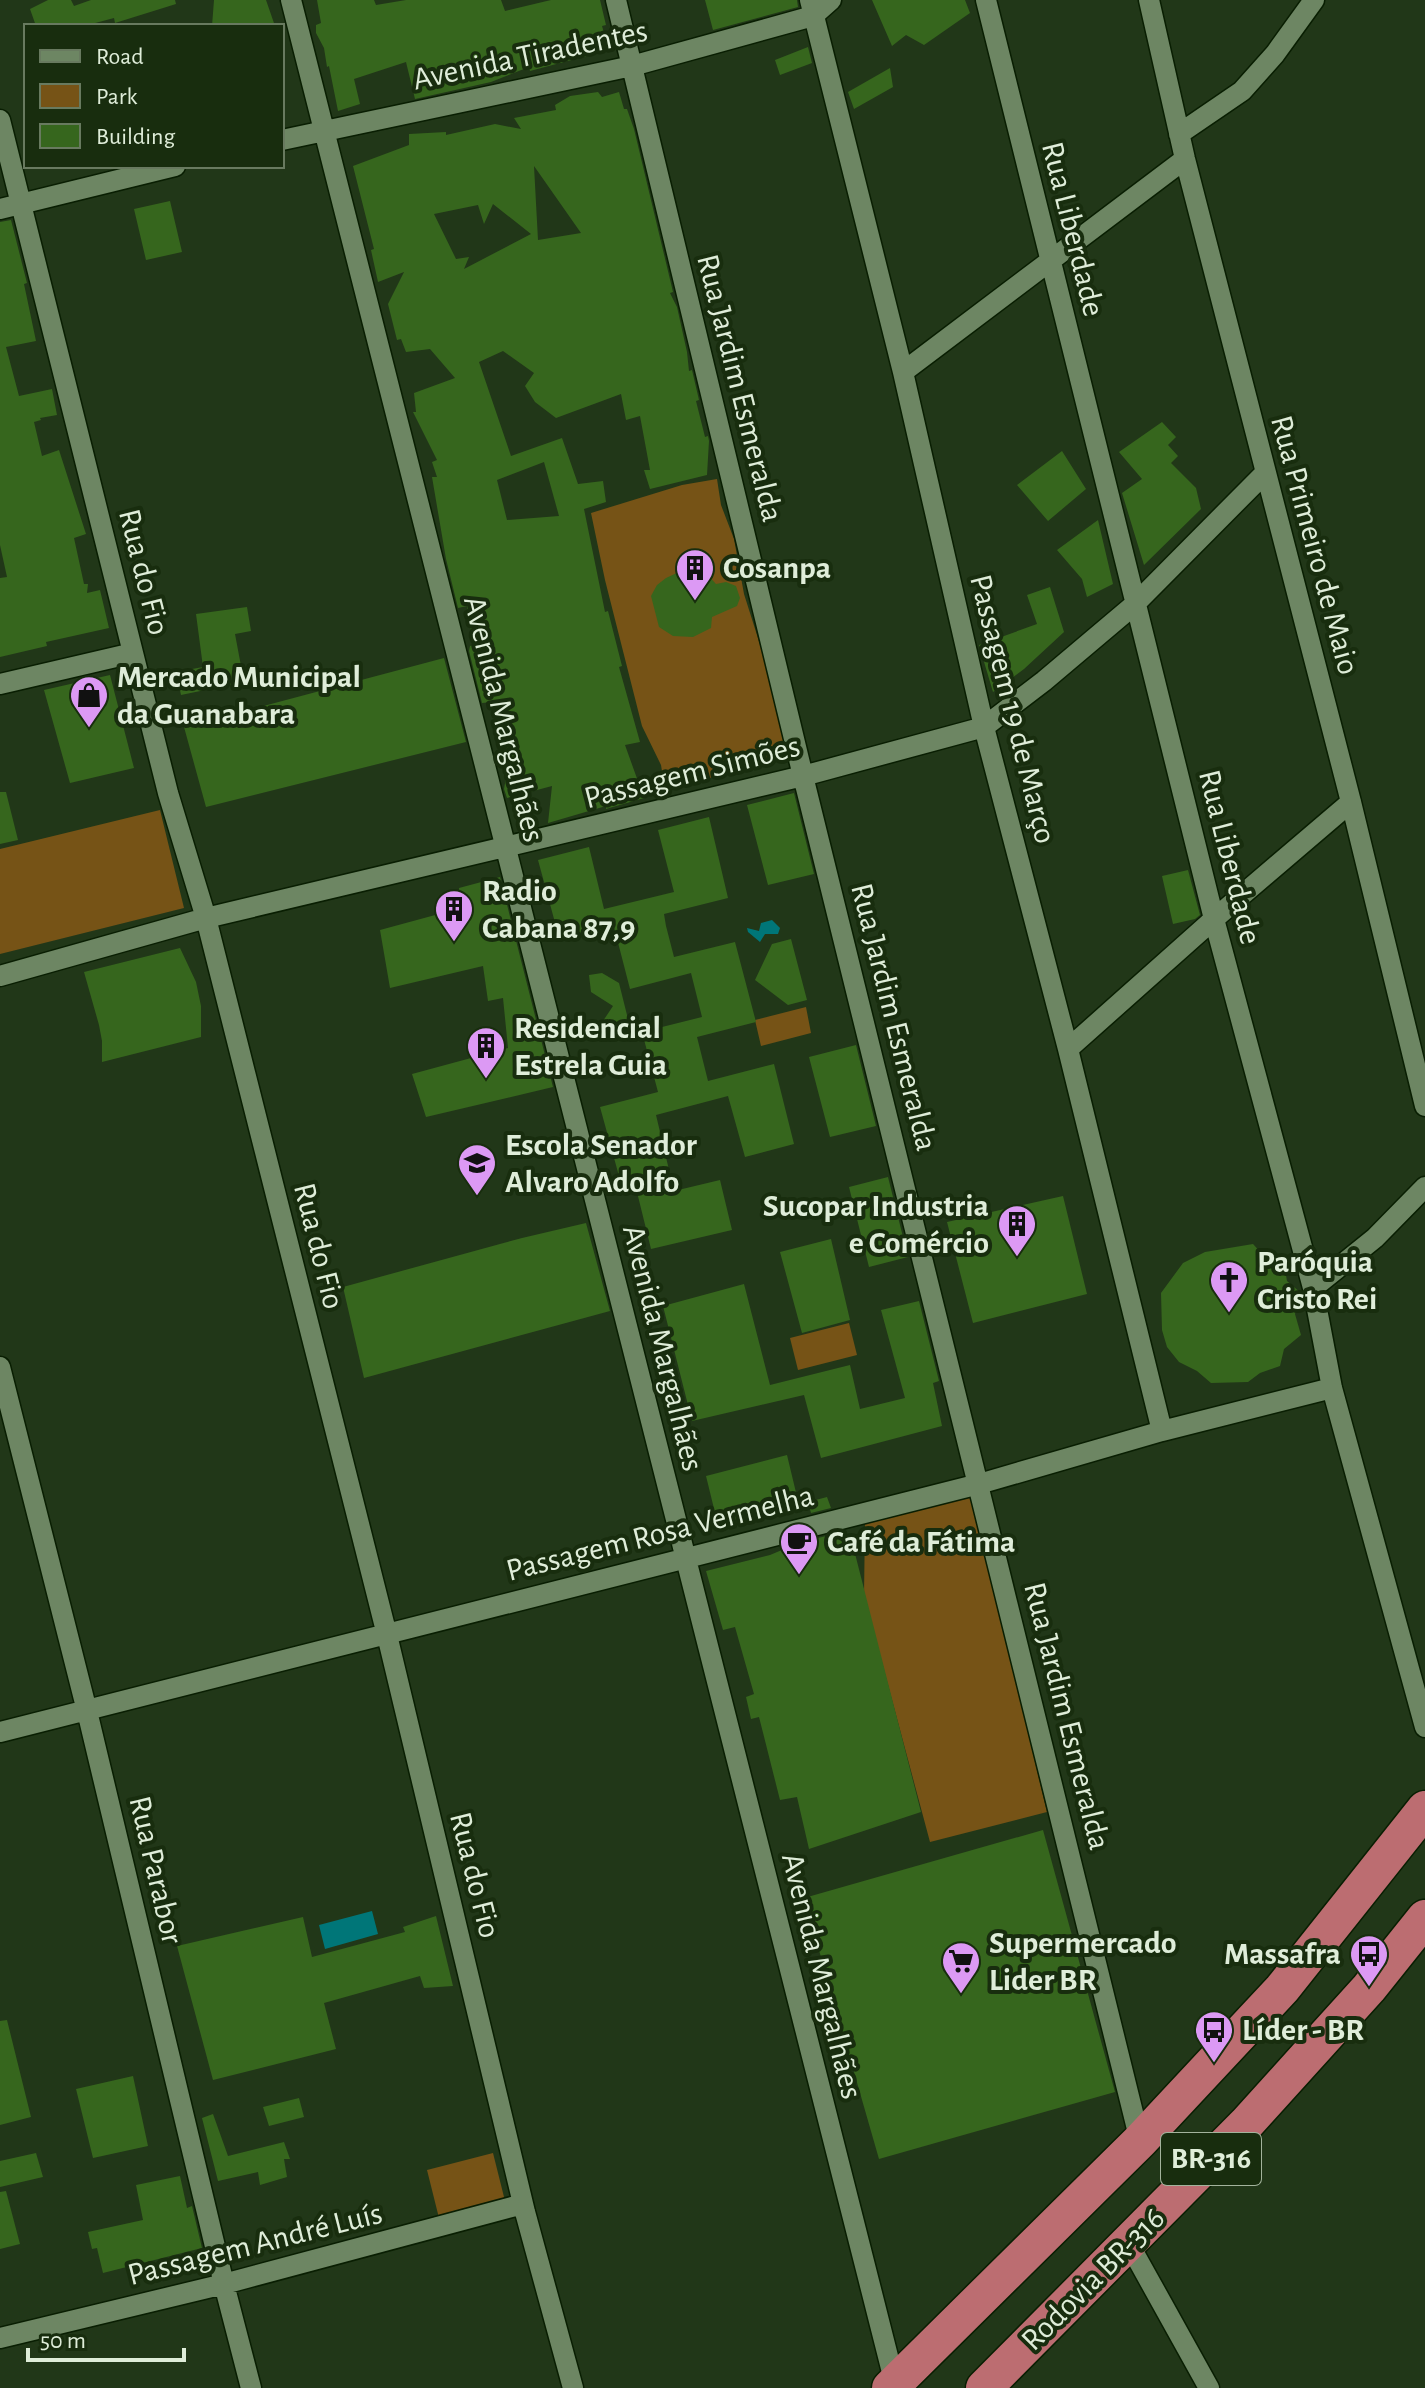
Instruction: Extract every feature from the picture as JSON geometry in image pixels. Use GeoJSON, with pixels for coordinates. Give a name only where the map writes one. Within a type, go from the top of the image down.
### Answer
{"type":"FeatureCollection","features":[{"type":"Feature","properties":{"kind":"highway","name":"Rodovia BR-316"},"geometry":{"type":"LineString","coordinates":[[892,2386],[1140,2141],[1282,1989],[1425,1809]]}},
{"type":"Feature","properties":{"kind":"highway","name":"Rodovia BR-316"},"geometry":{"type":"LineString","coordinates":[[984,2388],[1246,2124],[1334,2027],[1425,1918]]}},
{"type":"Feature","properties":{"kind":"street","name":"Avenida Margalhães"},"geometry":{"type":"LineString","coordinates":[[291,0],[892,2386]]}},
{"type":"Feature","properties":{"kind":"street","name":"Rua Jardim Esmeralda"},"geometry":{"type":"LineString","coordinates":[[616,0],[803,776],[1140,2141]]}},
{"type":"Feature","properties":{"kind":"street","name":"Avenida Tiradentes"},"geometry":{"type":"LineString","coordinates":[[284,140],[632,66],[831,0]]}},
{"type":"Feature","properties":{"kind":"street","name":"Rua Liberdade"},"geometry":{"type":"LineString","coordinates":[[986,0],[1134,605],[1313,1288],[1332,1388],[1425,1727]]}},
{"type":"Feature","properties":{"kind":"street","name":"Rua Primeiro de Maio"},"geometry":{"type":"LineString","coordinates":[[1149,0],[1185,159],[1351,802],[1425,1106]]}},
{"type":"Feature","properties":{"kind":"street"},"geometry":{"type":"LineString","coordinates":[[1179,134],[1242,91],[1275,54],[1306,5]]}},
{"type":"Feature","properties":{"kind":"street","name":"Passagem 19 de Março"},"geometry":{"type":"LineString","coordinates":[[812,8],[903,372],[984,727],[1068,1049],[1162,1431]]}},
{"type":"Feature","properties":{"kind":"street","name":"Rua do Fio"},"geometry":{"type":"LineString","coordinates":[[0,120],[10,207],[133,653],[168,793],[206,918],[387,1635],[523,2204],[573,2388]]}},
{"type":"Feature","properties":{"kind":"street"},"geometry":{"type":"LineString","coordinates":[[903,372],[1185,159]]}},
{"type":"Feature","properties":{"kind":"street"},"geometry":{"type":"LineString","coordinates":[[10,207],[167,168]]}},
{"type":"Feature","properties":{"kind":"street","name":"Passagem Simões"},"geometry":{"type":"LineString","coordinates":[[0,976],[206,918],[803,776],[984,727],[1134,605],[1265,473]]}},
{"type":"Feature","properties":{"kind":"street"},"geometry":{"type":"LineString","coordinates":[[0,684],[133,653]]}},
{"type":"Feature","properties":{"kind":"street"},"geometry":{"type":"LineString","coordinates":[[1068,1049],[1351,802]]}},
{"type":"Feature","properties":{"kind":"street"},"geometry":{"type":"LineString","coordinates":[[1313,1288],[1375,1238],[1425,1187]]}},
{"type":"Feature","properties":{"kind":"street","name":"Rua Parabor"},"geometry":{"type":"LineString","coordinates":[[0,1367],[251,2388]]}},
{"type":"Feature","properties":{"kind":"street","name":"Passagem Rosa Vermelha"},"geometry":{"type":"LineString","coordinates":[[0,1732],[979,1484],[1162,1431],[1332,1388]]}},
{"type":"Feature","properties":{"kind":"street","name":"Passagem André Luís"},"geometry":{"type":"LineString","coordinates":[[0,2338],[224,2284],[523,2204]]}},
{"type":"Feature","properties":{"kind":"street"},"geometry":{"type":"LineString","coordinates":[[1129,2244],[1209,2388]]}},
{"type":"Feature","properties":{"kind":"green space"},"geometry":{"type":"Polygon","coordinates":[[[717,479],[721,505],[734,539],[744,594],[795,755],[665,790],[661,765],[642,726],[591,513],[682,485],[717,479]]]}},
{"type":"Feature","properties":{"kind":"green space"},"geometry":{"type":"Polygon","coordinates":[[[160,810],[184,908],[0,954],[0,849],[160,810]]]}},
{"type":"Feature","properties":{"kind":"green space"},"geometry":{"type":"Polygon","coordinates":[[[806,1007],[811,1033],[761,1046],[755,1020],[806,1007]]]}},
{"type":"Feature","properties":{"kind":"green space"},"geometry":{"type":"Polygon","coordinates":[[[849,1323],[857,1355],[798,1370],[790,1338],[849,1323]]]}},
{"type":"Feature","properties":{"kind":"green space"},"geometry":{"type":"Polygon","coordinates":[[[971,1494],[1047,1812],[930,1842],[864,1595],[865,1522],[971,1494]]]}},
{"type":"Feature","properties":{"kind":"green space"},"geometry":{"type":"Polygon","coordinates":[[[493,2153],[505,2201],[439,2218],[427,2170],[493,2153]]]}},
{"type":"Feature","properties":{"kind":"water"},"geometry":{"type":"Polygon","coordinates":[[[772,920],[780,928],[778,934],[765,934],[760,942],[748,932],[747,928],[759,931],[761,923],[772,920]]]}},
{"type":"Feature","properties":{"kind":"water"},"geometry":{"type":"Polygon","coordinates":[[[372,1911],[378,1934],[325,1949],[319,1925],[372,1911]]]}},
{"type":"Feature","properties":{"kind":"building"},"geometry":{"type":"Polygon","coordinates":[[[48,0],[71,0],[74,6],[91,0],[175,0],[176,4],[115,23],[114,18],[92,24],[35,24],[30,9],[48,0]]]}},
{"type":"Feature","properties":{"kind":"building"},"geometry":{"type":"Polygon","coordinates":[[[214,0],[266,0],[274,24],[212,24],[214,0]]]}},
{"type":"Feature","properties":{"kind":"building"},"geometry":{"type":"Polygon","coordinates":[[[317,0],[374,0],[376,5],[406,0],[501,0],[505,11],[551,0],[600,0],[606,25],[602,26],[609,50],[530,71],[529,67],[491,82],[415,99],[406,62],[354,79],[360,104],[338,111],[324,48],[316,33],[316,25],[321,23],[317,0]]]}},
{"type":"Feature","properties":{"kind":"building"},"geometry":{"type":"Polygon","coordinates":[[[705,0],[797,0],[798,7],[713,30],[705,0]]]}},
{"type":"Feature","properties":{"kind":"building"},"geometry":{"type":"Polygon","coordinates":[[[872,0],[965,0],[970,13],[924,45],[906,35],[892,46],[872,0]]]}},
{"type":"Feature","properties":{"kind":"building"},"geometry":{"type":"Polygon","coordinates":[[[808,47],[812,63],[780,75],[775,60],[808,47]]]}},
{"type":"Feature","properties":{"kind":"building"},"geometry":{"type":"Polygon","coordinates":[[[890,68],[893,87],[854,109],[848,92],[890,68]]]}},
{"type":"Feature","properties":{"kind":"building"},"geometry":{"type":"Polygon","coordinates":[[[598,92],[602,97],[619,92],[624,109],[627,109],[673,292],[670,293],[677,307],[689,371],[692,370],[699,400],[696,401],[705,437],[708,436],[709,441],[707,475],[650,489],[644,470],[650,470],[640,416],[626,420],[621,394],[556,418],[535,402],[525,386],[534,373],[503,351],[479,362],[511,456],[562,438],[578,484],[603,481],[606,502],[584,509],[605,612],[608,611],[622,666],[619,667],[640,742],[625,745],[644,798],[548,823],[552,786],[507,798],[504,789],[507,772],[504,751],[507,750],[492,702],[482,703],[469,651],[473,645],[467,606],[458,608],[446,559],[432,477],[437,477],[432,462],[437,460],[413,412],[416,412],[414,393],[455,378],[430,349],[406,352],[401,339],[397,340],[388,304],[404,272],[378,282],[371,250],[374,249],[353,166],[409,145],[409,134],[446,132],[446,135],[495,124],[521,129],[514,118],[556,110],[555,105],[570,96],[598,92]],[[534,166],[538,240],[581,233],[534,166]],[[493,204],[484,224],[478,205],[434,214],[456,259],[469,257],[464,269],[531,234],[493,204]],[[544,462],[497,480],[507,520],[559,516],[544,462]]]}},
{"type":"Feature","properties":{"kind":"building"},"geometry":{"type":"Polygon","coordinates":[[[170,201],[182,252],[146,260],[134,209],[170,201]]]}},
{"type":"Feature","properties":{"kind":"building"},"geometry":{"type":"Polygon","coordinates":[[[11,220],[27,283],[24,284],[36,341],[6,347],[19,396],[52,389],[57,415],[34,422],[42,456],[59,450],[86,534],[74,538],[84,584],[88,584],[87,593],[100,590],[109,628],[46,642],[47,646],[0,657],[0,578],[7,577],[0,545],[0,222],[11,220]]]}},
{"type":"Feature","properties":{"kind":"building"},"geometry":{"type":"Polygon","coordinates":[[[1162,422],[1176,437],[1168,445],[1178,456],[1171,463],[1196,488],[1201,509],[1144,565],[1122,493],[1142,479],[1119,452],[1162,422]]]}},
{"type":"Feature","properties":{"kind":"building"},"geometry":{"type":"Polygon","coordinates":[[[1062,451],[1086,489],[1048,521],[1017,485],[1062,451]]]}},
{"type":"Feature","properties":{"kind":"building"},"geometry":{"type":"Polygon","coordinates":[[[1098,520],[1113,584],[1087,597],[1082,579],[1057,550],[1098,520]]]}},
{"type":"Feature","properties":{"kind":"building","name":"Cosanpa"},"geometry":{"type":"Polygon","coordinates":[[[694,569],[705,572],[716,584],[726,582],[736,586],[740,598],[737,606],[712,617],[711,628],[693,637],[673,636],[659,627],[651,596],[657,585],[666,578],[694,569]]]}},
{"type":"Feature","properties":{"kind":"building"},"geometry":{"type":"Polygon","coordinates":[[[1050,587],[1064,632],[1024,669],[993,692],[979,645],[1037,624],[1027,595],[1050,587]]]}},
{"type":"Feature","properties":{"kind":"building"},"geometry":{"type":"Polygon","coordinates":[[[247,607],[251,631],[235,634],[244,682],[181,695],[176,672],[203,667],[196,614],[247,607]]]}},
{"type":"Feature","properties":{"kind":"building"},"geometry":{"type":"Polygon","coordinates":[[[444,658],[466,742],[206,807],[184,727],[444,658]]]}},
{"type":"Feature","properties":{"kind":"building","name":"Mercado Municipal da Guanabara"},"geometry":{"type":"Polygon","coordinates":[[[110,675],[134,768],[70,783],[44,690],[110,675]]]}},
{"type":"Feature","properties":{"kind":"building"},"geometry":{"type":"Polygon","coordinates":[[[0,792],[6,792],[18,840],[0,844],[0,792]]]}},
{"type":"Feature","properties":{"kind":"building"},"geometry":{"type":"Polygon","coordinates":[[[794,793],[814,874],[768,885],[747,805],[794,793]]]}},
{"type":"Feature","properties":{"kind":"building"},"geometry":{"type":"Polygon","coordinates":[[[709,817],[728,898],[664,914],[674,957],[735,942],[756,1022],[697,1037],[708,1081],[774,1064],[794,1144],[745,1157],[728,1096],[656,1115],[674,1191],[720,1180],[732,1230],[651,1249],[635,1184],[622,1187],[600,1107],[658,1092],[642,1032],[702,1017],[691,973],[630,989],[614,927],[560,941],[538,860],[589,847],[604,909],[674,892],[658,830],[709,817]]]}},
{"type":"Feature","properties":{"kind":"building"},"geometry":{"type":"Polygon","coordinates":[[[1188,870],[1200,915],[1173,924],[1162,876],[1188,870]]]}},
{"type":"Feature","properties":{"kind":"building"},"geometry":{"type":"Polygon","coordinates":[[[500,877],[553,1087],[426,1117],[412,1074],[508,1048],[503,998],[488,1001],[483,966],[390,988],[380,930],[461,908],[459,888],[500,877]]]}},
{"type":"Feature","properties":{"kind":"building"},"geometry":{"type":"Polygon","coordinates":[[[791,939],[807,1000],[788,1005],[755,980],[772,944],[791,939]]]}},
{"type":"Feature","properties":{"kind":"building"},"geometry":{"type":"Polygon","coordinates":[[[180,948],[196,982],[201,1006],[201,1037],[102,1062],[99,1025],[84,972],[180,948]]]}},
{"type":"Feature","properties":{"kind":"building"},"geometry":{"type":"Polygon","coordinates":[[[602,973],[619,983],[628,1019],[618,1035],[607,1041],[601,1024],[613,1006],[591,992],[589,975],[602,973]]]}},
{"type":"Feature","properties":{"kind":"building"},"geometry":{"type":"Polygon","coordinates":[[[856,1045],[876,1126],[830,1137],[809,1057],[856,1045]]]}},
{"type":"Feature","properties":{"kind":"building"},"geometry":{"type":"Polygon","coordinates":[[[888,1177],[908,1257],[869,1267],[849,1187],[888,1177]]]}},
{"type":"Feature","properties":{"kind":"building","name":"Sucopar Industria e Comércio"},"geometry":{"type":"Polygon","coordinates":[[[1063,1196],[1087,1294],[973,1323],[947,1222],[1063,1196]]]}},
{"type":"Feature","properties":{"kind":"building"},"geometry":{"type":"Polygon","coordinates":[[[586,1223],[610,1311],[364,1378],[343,1287],[586,1223]]]}},
{"type":"Feature","properties":{"kind":"building"},"geometry":{"type":"Polygon","coordinates":[[[831,1239],[850,1320],[802,1333],[780,1252],[831,1239]]]}},
{"type":"Feature","properties":{"kind":"building","name":"Paróquia Cristo Rei"},"geometry":{"type":"Polygon","coordinates":[[[1253,1244],[1263,1255],[1284,1264],[1287,1281],[1301,1293],[1295,1314],[1301,1335],[1284,1349],[1280,1366],[1260,1373],[1248,1382],[1211,1383],[1179,1362],[1167,1347],[1162,1330],[1161,1293],[1183,1263],[1205,1252],[1253,1244]]]}},
{"type":"Feature","properties":{"kind":"building"},"geometry":{"type":"Polygon","coordinates":[[[744,1284],[770,1385],[850,1365],[860,1409],[905,1398],[881,1310],[919,1301],[939,1381],[933,1383],[942,1426],[821,1458],[804,1395],[692,1421],[663,1306],[744,1284]]]}},
{"type":"Feature","properties":{"kind":"building"},"geometry":{"type":"Polygon","coordinates":[[[787,1455],[799,1505],[718,1525],[706,1476],[787,1455]]]}},
{"type":"Feature","properties":{"kind":"building"},"geometry":{"type":"Polygon","coordinates":[[[827,1497],[831,1508],[811,1513],[808,1502],[827,1497]]]}},
{"type":"Feature","properties":{"kind":"building"},"geometry":{"type":"Polygon","coordinates":[[[839,1533],[840,1536],[850,1534],[921,1812],[809,1849],[797,1797],[780,1800],[759,1717],[751,1719],[746,1697],[754,1694],[735,1627],[723,1630],[706,1571],[839,1533]]]}},
{"type":"Feature","properties":{"kind":"building","name":"Supermercado Lider BR"},"geometry":{"type":"Polygon","coordinates":[[[1043,1830],[1115,2092],[879,2159],[804,1898],[1043,1830]]]}},
{"type":"Feature","properties":{"kind":"building"},"geometry":{"type":"Polygon","coordinates":[[[436,1916],[453,1986],[424,1988],[420,1976],[324,2003],[336,2049],[213,2080],[177,1946],[303,1917],[312,1957],[405,1932],[403,1927],[436,1916]]]}},
{"type":"Feature","properties":{"kind":"building"},"geometry":{"type":"Polygon","coordinates":[[[7,2020],[31,2117],[0,2125],[0,2021],[7,2020]]]}},
{"type":"Feature","properties":{"kind":"building"},"geometry":{"type":"Polygon","coordinates":[[[133,2076],[148,2146],[93,2158],[76,2089],[133,2076]]]}},
{"type":"Feature","properties":{"kind":"building"},"geometry":{"type":"Polygon","coordinates":[[[299,2098],[304,2117],[269,2126],[263,2107],[299,2098]]]}},
{"type":"Feature","properties":{"kind":"building"},"geometry":{"type":"Polygon","coordinates":[[[213,2114],[228,2156],[284,2142],[290,2159],[284,2159],[287,2177],[260,2185],[258,2172],[218,2181],[202,2118],[213,2114]]]}},
{"type":"Feature","properties":{"kind":"building"},"geometry":{"type":"Polygon","coordinates":[[[36,2153],[43,2177],[0,2187],[0,2161],[36,2153]]]}},
{"type":"Feature","properties":{"kind":"building"},"geometry":{"type":"Polygon","coordinates":[[[180,2176],[187,2208],[192,2206],[202,2248],[103,2273],[97,2248],[92,2249],[88,2232],[143,2220],[136,2185],[180,2176]]]}},
{"type":"Feature","properties":{"kind":"building"},"geometry":{"type":"Polygon","coordinates":[[[6,2191],[20,2244],[0,2249],[0,2192],[6,2191]]]}},
{"type":"Feature","properties":{"kind":"place","name":"Cosanpa"},"geometry":{"type":"Point","coordinates":[695,602]}},
{"type":"Feature","properties":{"kind":"place","name":"Mercado Municipal da Guanabara"},"geometry":{"type":"Point","coordinates":[89,729]}},
{"type":"Feature","properties":{"kind":"place","name":"Radio Cabana 87,9"},"geometry":{"type":"Point","coordinates":[454,943]}},
{"type":"Feature","properties":{"kind":"place","name":"Residencial Estrela Guia"},"geometry":{"type":"Point","coordinates":[486,1080]}},
{"type":"Feature","properties":{"kind":"place","name":"Escola Senador Alvaro Adolfo"},"geometry":{"type":"Point","coordinates":[477,1197]}},
{"type":"Feature","properties":{"kind":"place","name":"Sucopar Industria e Comércio"},"geometry":{"type":"Point","coordinates":[1017,1258]}},
{"type":"Feature","properties":{"kind":"place","name":"Paróquia Cristo Rei"},"geometry":{"type":"Point","coordinates":[1229,1314]}},
{"type":"Feature","properties":{"kind":"place","name":"Café da Fátima"},"geometry":{"type":"Point","coordinates":[799,1576]}},
{"type":"Feature","properties":{"kind":"place","name":"Massafra"},"geometry":{"type":"Point","coordinates":[1369,1988]}},
{"type":"Feature","properties":{"kind":"place","name":"Supermercado Lider BR"},"geometry":{"type":"Point","coordinates":[961,1995]}},
{"type":"Feature","properties":{"kind":"place","name":"Líder - BR"},"geometry":{"type":"Point","coordinates":[1214,2064]}}]}
